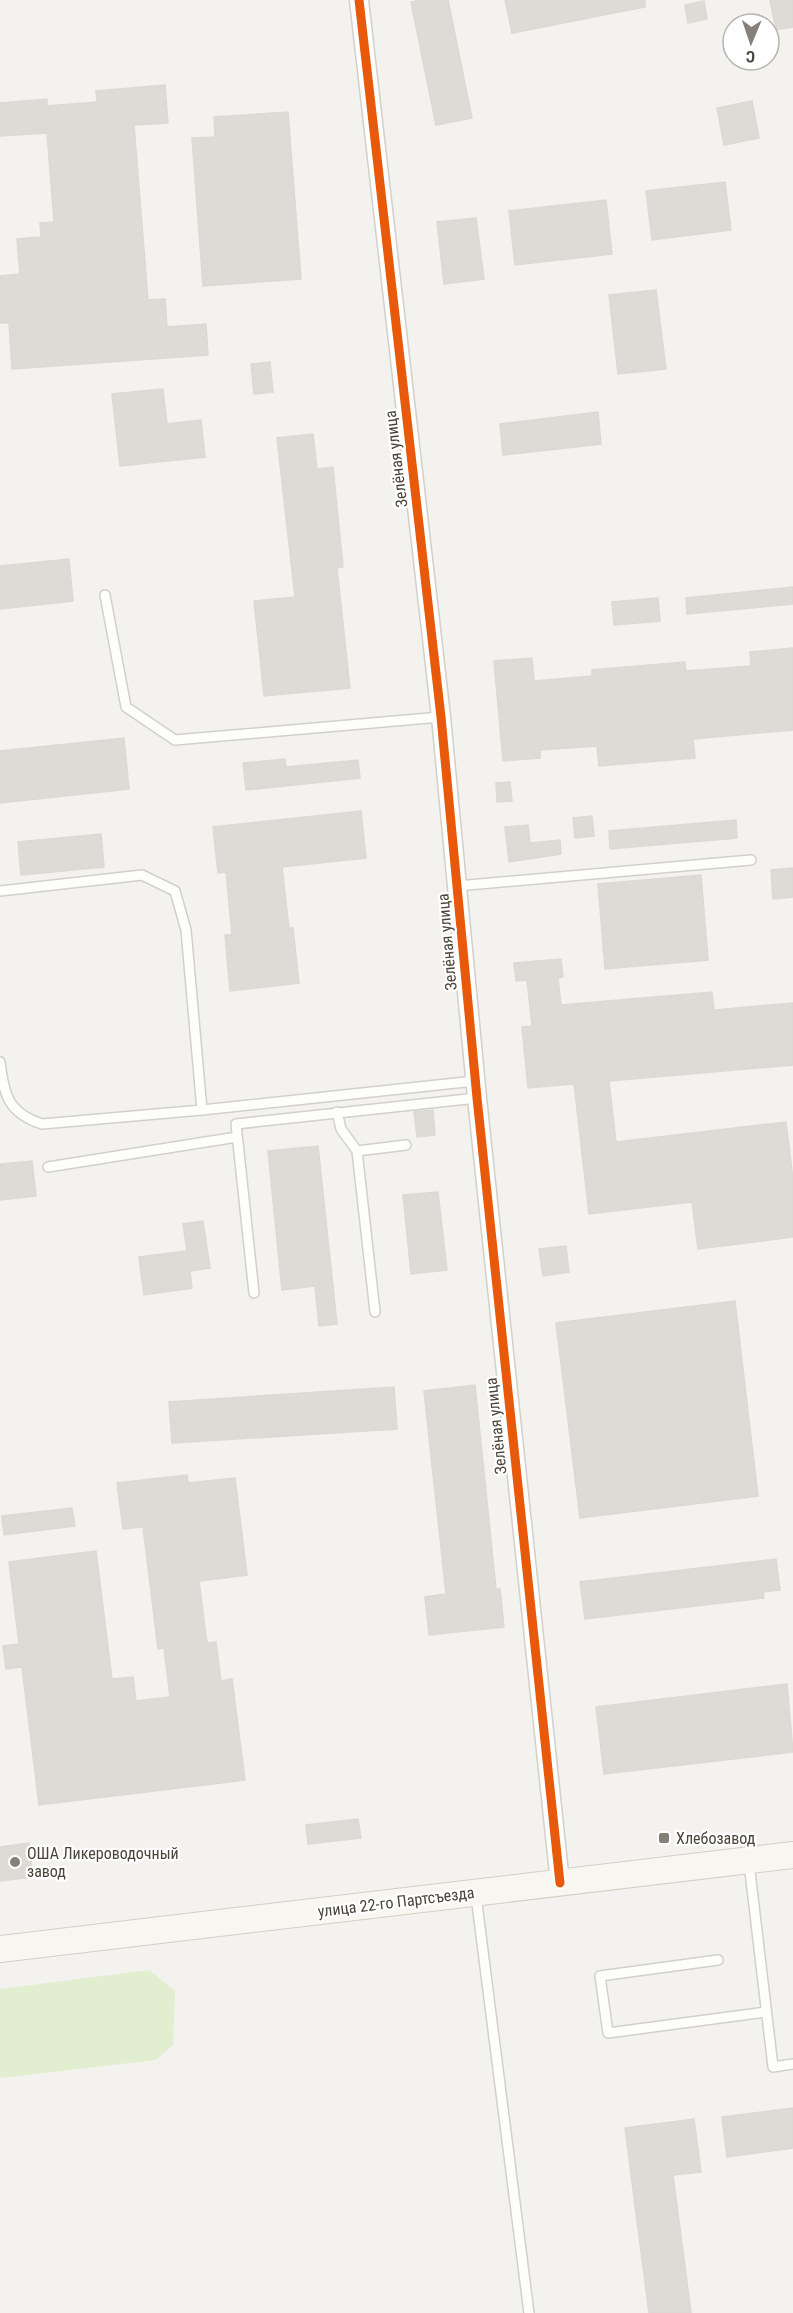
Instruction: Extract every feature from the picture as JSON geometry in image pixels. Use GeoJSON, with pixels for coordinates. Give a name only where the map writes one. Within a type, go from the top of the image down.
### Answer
{"type":"FeatureCollection","features":[{"type":"Feature","properties":{"kind":"main road","name":"улица 22-го Партсъезда"},"geometry":{"type":"LineString","coordinates":[[0,1948],[793,1855]]}},
{"type":"Feature","properties":{"kind":"street","name":"Зелёная улица"},"geometry":{"type":"LineString","coordinates":[[359,0],[441,717],[476,1089],[560,1883]]}},
{"type":"Feature","properties":{"kind":"lane"},"geometry":{"type":"LineString","coordinates":[[105,595],[126,707],[175,740],[441,717]]}},
{"type":"Feature","properties":{"kind":"lane"},"geometry":{"type":"LineString","coordinates":[[457,886],[752,860]]}},
{"type":"Feature","properties":{"kind":"lane"},"geometry":{"type":"LineString","coordinates":[[0,891],[142,875],[175,891],[186,930],[202,1110]]}},
{"type":"Feature","properties":{"kind":"lane"},"geometry":{"type":"LineString","coordinates":[[0,1062],[3,1090],[22,1117],[42,1124],[476,1089]]}},
{"type":"Feature","properties":{"kind":"lane"},"geometry":{"type":"LineString","coordinates":[[254,1293],[236,1124],[337,1113],[476,1089]]}},
{"type":"Feature","properties":{"kind":"lane"},"geometry":{"type":"LineString","coordinates":[[337,1113],[341,1129],[357,1152],[375,1312]]}},
{"type":"Feature","properties":{"kind":"lane"},"geometry":{"type":"LineString","coordinates":[[48,1167],[237,1137]]}},
{"type":"Feature","properties":{"kind":"lane"},"geometry":{"type":"LineString","coordinates":[[357,1152],[406,1145]]}},
{"type":"Feature","properties":{"kind":"lane"},"geometry":{"type":"LineString","coordinates":[[749,1860],[773,2067],[793,2064]]}},
{"type":"Feature","properties":{"kind":"lane"},"geometry":{"type":"LineString","coordinates":[[476,1892],[529,2313]]}},
{"type":"Feature","properties":{"kind":"lane"},"geometry":{"type":"LineString","coordinates":[[718,1960],[600,1976],[608,2033],[766,2012]]}},
{"type":"Feature","properties":{"kind":"green space"},"geometry":{"type":"Polygon","coordinates":[[[149,1970],[175,1991],[173,2045],[156,2060],[0,2078],[0,1989],[149,1970]]]}},
{"type":"Feature","properties":{"kind":"building"},"geometry":{"type":"Polygon","coordinates":[[[448,0],[472,118],[436,125],[411,2],[448,0]]]}},
{"type":"Feature","properties":{"kind":"building"},"geometry":{"type":"Polygon","coordinates":[[[505,0],[645,0],[645,7],[512,33],[505,0]]]}},
{"type":"Feature","properties":{"kind":"building"},"geometry":{"type":"Polygon","coordinates":[[[770,0],[793,0],[793,27],[781,29],[781,12],[772,12],[770,0]]]}},
{"type":"Feature","properties":{"kind":"building"},"geometry":{"type":"Polygon","coordinates":[[[704,1],[707,19],[688,23],[685,5],[704,1]]]}},
{"type":"Feature","properties":{"kind":"building"},"geometry":{"type":"Polygon","coordinates":[[[165,85],[168,123],[134,125],[148,300],[165,299],[167,327],[206,324],[208,355],[12,369],[9,323],[0,323],[0,276],[20,274],[17,239],[41,237],[40,223],[54,222],[47,133],[0,136],[0,103],[47,99],[47,106],[97,102],[96,91],[165,85]]]}},
{"type":"Feature","properties":{"kind":"building"},"geometry":{"type":"Polygon","coordinates":[[[752,101],[759,138],[724,145],[717,108],[752,101]]]}},
{"type":"Feature","properties":{"kind":"building"},"geometry":{"type":"Polygon","coordinates":[[[288,112],[301,279],[203,286],[192,138],[215,137],[214,117],[288,112]]]}},
{"type":"Feature","properties":{"kind":"building"},"geometry":{"type":"Polygon","coordinates":[[[725,182],[731,230],[652,240],[646,191],[725,182]]]}},
{"type":"Feature","properties":{"kind":"building"},"geometry":{"type":"Polygon","coordinates":[[[606,200],[612,254],[515,265],[509,211],[606,200]]]}},
{"type":"Feature","properties":{"kind":"building"},"geometry":{"type":"Polygon","coordinates":[[[476,218],[484,279],[444,284],[437,222],[476,218]]]}},
{"type":"Feature","properties":{"kind":"building"},"geometry":{"type":"Polygon","coordinates":[[[656,290],[666,369],[618,374],[609,295],[656,290]]]}},
{"type":"Feature","properties":{"kind":"building"},"geometry":{"type":"Polygon","coordinates":[[[270,362],[273,392],[254,394],[251,364],[270,362]]]}},
{"type":"Feature","properties":{"kind":"building"},"geometry":{"type":"Polygon","coordinates":[[[163,389],[167,424],[201,420],[205,457],[120,466],[112,394],[163,389]]]}},
{"type":"Feature","properties":{"kind":"building"},"geometry":{"type":"Polygon","coordinates":[[[598,412],[601,444],[503,455],[500,424],[598,412]]]}},
{"type":"Feature","properties":{"kind":"building"},"geometry":{"type":"Polygon","coordinates":[[[313,434],[317,469],[333,467],[343,567],[337,568],[350,688],[264,696],[254,601],[295,597],[277,438],[313,434]]]}},
{"type":"Feature","properties":{"kind":"building"},"geometry":{"type":"Polygon","coordinates":[[[69,559],[73,601],[0,609],[0,566],[69,559]]]}},
{"type":"Feature","properties":{"kind":"building"},"geometry":{"type":"Polygon","coordinates":[[[793,587],[793,604],[687,614],[686,598],[793,587]]]}},
{"type":"Feature","properties":{"kind":"building"},"geometry":{"type":"Polygon","coordinates":[[[658,598],[660,621],[614,625],[612,602],[658,598]]]}},
{"type":"Feature","properties":{"kind":"building"},"geometry":{"type":"Polygon","coordinates":[[[793,648],[793,730],[693,739],[695,758],[599,766],[597,746],[540,750],[540,758],[503,761],[494,661],[532,658],[534,681],[592,676],[592,670],[685,662],[686,671],[751,666],[750,652],[793,648]]]}},
{"type":"Feature","properties":{"kind":"building"},"geometry":{"type":"Polygon","coordinates":[[[124,738],[129,789],[0,803],[0,751],[124,738]]]}},
{"type":"Feature","properties":{"kind":"building"},"geometry":{"type":"Polygon","coordinates":[[[285,759],[286,767],[358,760],[360,778],[246,790],[243,763],[285,759]]]}},
{"type":"Feature","properties":{"kind":"building"},"geometry":{"type":"Polygon","coordinates":[[[510,782],[512,801],[497,802],[496,783],[510,782]]]}},
{"type":"Feature","properties":{"kind":"building"},"geometry":{"type":"Polygon","coordinates":[[[361,811],[366,858],[282,867],[289,928],[293,928],[299,983],[230,991],[225,935],[232,935],[226,872],[218,873],[213,827],[361,811]]]}},
{"type":"Feature","properties":{"kind":"building"},"geometry":{"type":"Polygon","coordinates":[[[592,816],[594,836],[575,838],[573,818],[592,816]]]}},
{"type":"Feature","properties":{"kind":"building"},"geometry":{"type":"Polygon","coordinates":[[[736,820],[737,838],[610,849],[609,831],[736,820]]]}},
{"type":"Feature","properties":{"kind":"building"},"geometry":{"type":"Polygon","coordinates":[[[528,825],[530,843],[560,840],[561,854],[509,862],[505,827],[528,825]]]}},
{"type":"Feature","properties":{"kind":"building"},"geometry":{"type":"Polygon","coordinates":[[[101,834],[104,867],[21,875],[18,842],[101,834]]]}},
{"type":"Feature","properties":{"kind":"building"},"geometry":{"type":"Polygon","coordinates":[[[793,868],[793,897],[773,899],[771,870],[793,868]]]}},
{"type":"Feature","properties":{"kind":"building"},"geometry":{"type":"Polygon","coordinates":[[[701,875],[708,960],[605,969],[598,884],[701,875]]]}},
{"type":"Feature","properties":{"kind":"building"},"geometry":{"type":"Polygon","coordinates":[[[561,959],[563,977],[558,978],[561,1005],[712,992],[714,1010],[793,1003],[793,1065],[609,1081],[616,1142],[786,1122],[793,1179],[793,1237],[698,1249],[692,1202],[589,1214],[574,1084],[528,1088],[522,1027],[532,1026],[527,980],[516,981],[514,963],[561,959]]]}},
{"type":"Feature","properties":{"kind":"building"},"geometry":{"type":"Polygon","coordinates":[[[433,1110],[435,1135],[417,1137],[414,1112],[433,1110]]]}},
{"type":"Feature","properties":{"kind":"building"},"geometry":{"type":"Polygon","coordinates":[[[318,1146],[337,1324],[319,1326],[315,1286],[282,1290],[268,1151],[318,1146]]]}},
{"type":"Feature","properties":{"kind":"building"},"geometry":{"type":"Polygon","coordinates":[[[32,1161],[36,1196],[0,1200],[0,1164],[32,1161]]]}},
{"type":"Feature","properties":{"kind":"building"},"geometry":{"type":"Polygon","coordinates":[[[438,1192],[447,1270],[411,1274],[403,1195],[438,1192]]]}},
{"type":"Feature","properties":{"kind":"building"},"geometry":{"type":"Polygon","coordinates":[[[203,1221],[210,1268],[190,1271],[192,1288],[144,1295],[139,1257],[187,1251],[183,1224],[203,1221]]]}},
{"type":"Feature","properties":{"kind":"building"},"geometry":{"type":"Polygon","coordinates":[[[566,1246],[569,1272],[543,1276],[539,1249],[566,1246]]]}},
{"type":"Feature","properties":{"kind":"building"},"geometry":{"type":"Polygon","coordinates":[[[735,1301],[758,1496],[580,1518],[556,1323],[735,1301]]]}},
{"type":"Feature","properties":{"kind":"building"},"geometry":{"type":"Polygon","coordinates":[[[475,1385],[496,1589],[500,1589],[504,1627],[429,1635],[425,1597],[446,1594],[424,1391],[475,1385]]]}},
{"type":"Feature","properties":{"kind":"building"},"geometry":{"type":"Polygon","coordinates":[[[394,1387],[397,1429],[172,1443],[169,1402],[394,1387]]]}},
{"type":"Feature","properties":{"kind":"building"},"geometry":{"type":"Polygon","coordinates":[[[187,1475],[188,1483],[235,1478],[247,1575],[199,1581],[207,1643],[216,1642],[221,1681],[232,1679],[245,1780],[39,1805],[22,1667],[6,1669],[3,1646],[19,1644],[9,1562],[96,1551],[112,1679],[133,1677],[136,1701],[170,1697],[164,1648],[158,1649],[143,1527],[123,1529],[117,1483],[187,1475]]]}},
{"type":"Feature","properties":{"kind":"building"},"geometry":{"type":"Polygon","coordinates":[[[72,1508],[75,1526],[4,1535],[2,1516],[72,1508]]]}},
{"type":"Feature","properties":{"kind":"building"},"geometry":{"type":"Polygon","coordinates":[[[776,1559],[780,1590],[763,1592],[764,1598],[585,1619],[580,1582],[776,1559]]]}},
{"type":"Feature","properties":{"kind":"building"},"geometry":{"type":"Polygon","coordinates":[[[787,1684],[793,1752],[604,1774],[596,1707],[787,1684]]]}},
{"type":"Feature","properties":{"kind":"building"},"geometry":{"type":"Polygon","coordinates":[[[358,1819],[361,1838],[308,1844],[306,1825],[358,1819]]]}},
{"type":"Feature","properties":{"kind":"building","name":"ОША Ликероводочный завод"},"geometry":{"type":"Polygon","coordinates":[[[29,1843],[33,1877],[0,1881],[0,1847],[29,1843]]]}},
{"type":"Feature","properties":{"kind":"building"},"geometry":{"type":"Polygon","coordinates":[[[793,2108],[793,2148],[727,2157],[722,2117],[793,2108]]]}},
{"type":"Feature","properties":{"kind":"building"},"geometry":{"type":"Polygon","coordinates":[[[694,2119],[701,2172],[673,2175],[691,2313],[649,2313],[625,2128],[694,2119]]]}},
{"type":"Feature","properties":{"kind":"cycle path"},"geometry":{"type":"LineString","coordinates":[[359,0],[441,717],[477,1098],[560,1883]]}},
{"type":"Feature","properties":{"kind":"place","name":"Хлебозавод"},"geometry":{"type":"Point","coordinates":[664,1838]}},
{"type":"Feature","properties":{"kind":"place","name":"ОША Ликероводочный завод"},"geometry":{"type":"Point","coordinates":[15,1862]}}]}
